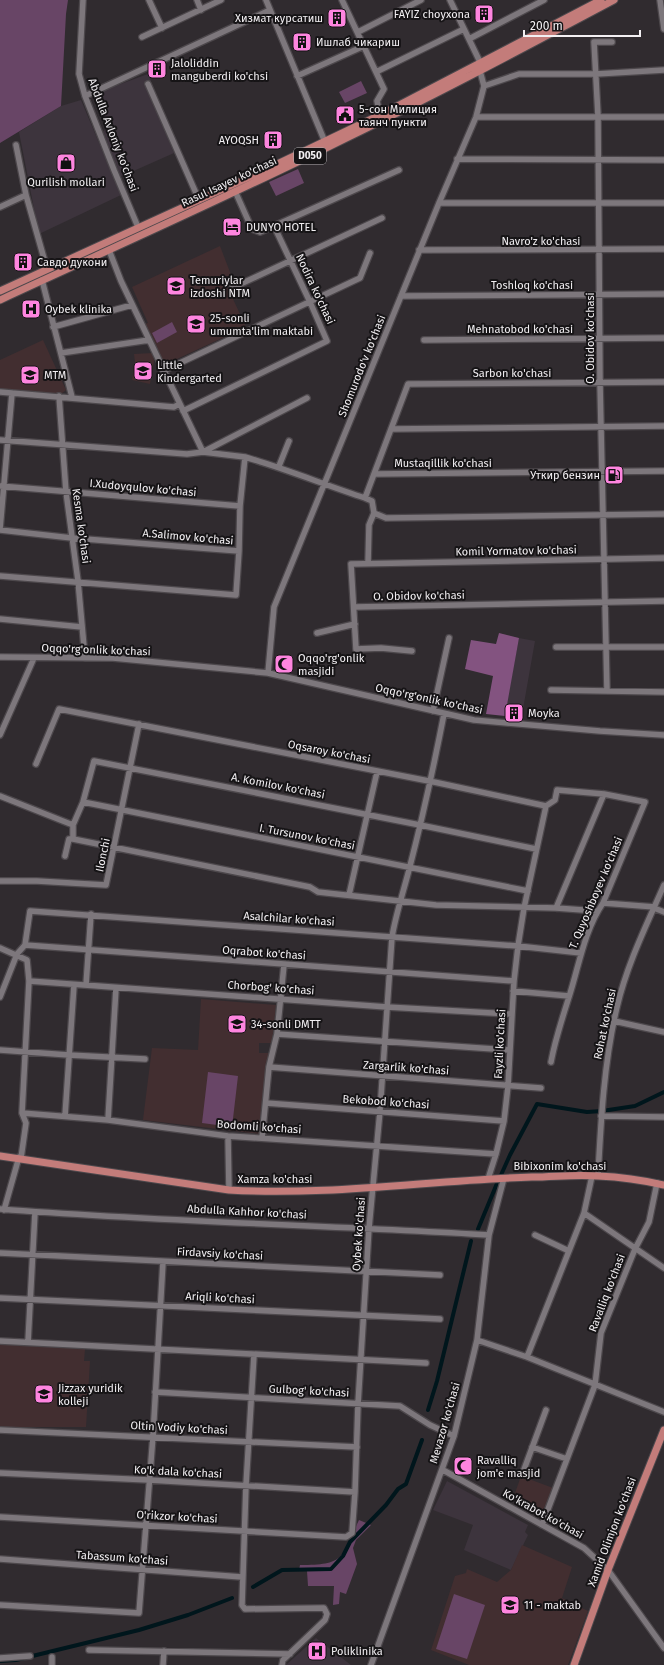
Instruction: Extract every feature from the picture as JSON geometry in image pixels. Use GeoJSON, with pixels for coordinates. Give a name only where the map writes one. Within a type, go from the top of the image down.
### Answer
{"type":"FeatureCollection","features":[{"type":"Feature","properties":{"kind":"main road","name":"Rasul Isayev ko'chasi"},"geometry":{"type":"LineString","coordinates":[[0,291],[325,142],[481,67],[601,0]]}},
{"type":"Feature","properties":{"kind":"main road","name":"Rasul Isayev ko'chasi"},"geometry":{"type":"LineString","coordinates":[[0,300],[202,208],[330,147],[481,67],[614,0]]}},
{"type":"Feature","properties":{"kind":"main road"},"geometry":{"type":"LineString","coordinates":[[199,200],[202,208]]}},
{"type":"Feature","properties":{"kind":"main road","name":"Xamza ko'chasi"},"geometry":{"type":"LineString","coordinates":[[0,1156],[20,1157],[229,1190],[265,1192],[373,1187],[504,1178]]}},
{"type":"Feature","properties":{"kind":"main road","name":"Bibixonim ko'chasi"},"geometry":{"type":"LineString","coordinates":[[504,1178],[595,1176],[661,1184]]}},
{"type":"Feature","properties":{"kind":"main road","name":"Xamid Olimjon ko'chasi"},"geometry":{"type":"LineString","coordinates":[[574,1665],[608,1570],[664,1430]]}},
{"type":"Feature","properties":{"kind":"street","name":"Abdulla Avloniy ko'chasi"},"geometry":{"type":"LineString","coordinates":[[83,0],[79,74],[85,96],[138,227]]}},
{"type":"Feature","properties":{"kind":"street"},"geometry":{"type":"LineString","coordinates":[[149,0],[162,28]]}},
{"type":"Feature","properties":{"kind":"street"},"geometry":{"type":"LineString","coordinates":[[197,0],[201,10]]}},
{"type":"Feature","properties":{"kind":"street"},"geometry":{"type":"LineString","coordinates":[[142,37],[221,0]]}},
{"type":"Feature","properties":{"kind":"street"},"geometry":{"type":"LineString","coordinates":[[266,0],[325,142]]}},
{"type":"Feature","properties":{"kind":"street"},"geometry":{"type":"LineString","coordinates":[[342,0],[384,89],[377,101],[380,115]]}},
{"type":"Feature","properties":{"kind":"street"},"geometry":{"type":"LineString","coordinates":[[358,32],[421,0]]}},
{"type":"Feature","properties":{"kind":"street","name":"Shomurodo'v ko'chasi"},"geometry":{"type":"LineString","coordinates":[[268,672],[274,607],[325,485],[438,203],[476,117],[484,86],[481,67],[450,0]]}},
{"type":"Feature","properties":{"kind":"street"},"geometry":{"type":"LineString","coordinates":[[469,39],[544,0]]}},
{"type":"Feature","properties":{"kind":"street"},"geometry":{"type":"LineString","coordinates":[[660,0],[664,30]]}},
{"type":"Feature","properties":{"kind":"street"},"geometry":{"type":"LineString","coordinates":[[85,96],[270,10]]}},
{"type":"Feature","properties":{"kind":"street"},"geometry":{"type":"LineString","coordinates":[[376,72],[464,29]]}},
{"type":"Feature","properties":{"kind":"street","name":"O. Obidov ko'chasi"},"geometry":{"type":"LineString","coordinates":[[605,602],[600,383],[601,295],[598,116],[594,42],[612,42]]}},
{"type":"Feature","properties":{"kind":"street"},"geometry":{"type":"LineString","coordinates":[[297,76],[364,46]]}},
{"type":"Feature","properties":{"kind":"street"},"geometry":{"type":"LineString","coordinates":[[484,86],[519,74],[596,74],[664,70]]}},
{"type":"Feature","properties":{"kind":"street"},"geometry":{"type":"LineString","coordinates":[[148,84],[199,200]]}},
{"type":"Feature","properties":{"kind":"street"},"geometry":{"type":"LineString","coordinates":[[476,117],[664,117]]}},
{"type":"Feature","properties":{"kind":"street"},"geometry":{"type":"LineString","coordinates":[[16,145],[26,195],[47,269]]}},
{"type":"Feature","properties":{"kind":"street"},"geometry":{"type":"LineString","coordinates":[[457,159],[664,160]]}},
{"type":"Feature","properties":{"kind":"street"},"geometry":{"type":"LineString","coordinates":[[235,191],[252,229],[260,232],[399,170]]}},
{"type":"Feature","properties":{"kind":"street"},"geometry":{"type":"LineString","coordinates":[[0,207],[26,195]]}},
{"type":"Feature","properties":{"kind":"street"},"geometry":{"type":"LineString","coordinates":[[438,203],[664,203]]}},
{"type":"Feature","properties":{"kind":"street"},"geometry":{"type":"LineString","coordinates":[[232,288],[382,218]]}},
{"type":"Feature","properties":{"kind":"street","name":"Nodira ko'chasi"},"geometry":{"type":"LineString","coordinates":[[183,411],[328,340],[274,226]]}},
{"type":"Feature","properties":{"kind":"street","name":"Navro'z ko'chasi"},"geometry":{"type":"LineString","coordinates":[[419,250],[600,251],[664,249]]}},
{"type":"Feature","properties":{"kind":"street"},"geometry":{"type":"LineString","coordinates":[[109,250],[132,305],[203,452]]}},
{"type":"Feature","properties":{"kind":"street"},"geometry":{"type":"LineString","coordinates":[[163,371],[360,278],[370,253]]}},
{"type":"Feature","properties":{"kind":"street"},"geometry":{"type":"LineString","coordinates":[[42,280],[72,398]]}},
{"type":"Feature","properties":{"kind":"street","name":"Toshloq ko'chasi"},"geometry":{"type":"LineString","coordinates":[[401,296],[664,294]]}},
{"type":"Feature","properties":{"kind":"street"},"geometry":{"type":"LineString","coordinates":[[54,327],[132,305]]}},
{"type":"Feature","properties":{"kind":"street","name":"Mehnatobod ko'chasi"},"geometry":{"type":"LineString","coordinates":[[424,340],[664,338]]}},
{"type":"Feature","properties":{"kind":"street"},"geometry":{"type":"LineString","coordinates":[[60,353],[149,340]]}},
{"type":"Feature","properties":{"kind":"street","name":"Sarbon ko'chasi"},"geometry":{"type":"LineString","coordinates":[[374,474],[408,384],[664,382]]}},
{"type":"Feature","properties":{"kind":"street"},"geometry":{"type":"LineString","coordinates":[[0,392],[174,406],[179,404]]}},
{"type":"Feature","properties":{"kind":"street","name":"A.Salimov ko'chasi"},"geometry":{"type":"LineString","coordinates":[[0,576],[78,581],[236,595],[238,551],[72,538],[0,529],[2,486],[12,393]]}},
{"type":"Feature","properties":{"kind":"street","name":"Kesma ko'chasi"},"geometry":{"type":"LineString","coordinates":[[59,396],[66,492],[78,581],[85,658]]}},
{"type":"Feature","properties":{"kind":"street"},"geometry":{"type":"LineString","coordinates":[[203,452],[307,398]]}},
{"type":"Feature","properties":{"kind":"street"},"geometry":{"type":"LineString","coordinates":[[391,429],[664,426]]}},
{"type":"Feature","properties":{"kind":"street"},"geometry":{"type":"LineString","coordinates":[[0,440],[187,454],[203,452],[245,457],[279,466],[325,485],[372,501],[374,513],[369,525],[368,563]]}},
{"type":"Feature","properties":{"kind":"street"},"geometry":{"type":"LineString","coordinates":[[279,466],[289,441]]}},
{"type":"Feature","properties":{"kind":"street"},"geometry":{"type":"LineString","coordinates":[[238,551],[240,506],[245,457]]}},
{"type":"Feature","properties":{"kind":"street","name":"Mustaqillik ko'chasi"},"geometry":{"type":"LineString","coordinates":[[374,474],[664,471]]}},
{"type":"Feature","properties":{"kind":"street"},"geometry":{"type":"LineString","coordinates":[[365,498],[374,474]]}},
{"type":"Feature","properties":{"kind":"street","name":"I.Xudoyqulov ko'chasi"},"geometry":{"type":"LineString","coordinates":[[2,486],[240,506]]}},
{"type":"Feature","properties":{"kind":"street"},"geometry":{"type":"LineString","coordinates":[[374,513],[386,518],[664,514]]}},
{"type":"Feature","properties":{"kind":"street","name":"Komil Yormatov ko'chasi"},"geometry":{"type":"LineString","coordinates":[[354,607],[351,564],[664,558]]}},
{"type":"Feature","properties":{"kind":"street"},"geometry":{"type":"LineString","coordinates":[[605,602],[607,690]]}},
{"type":"Feature","properties":{"kind":"street","name":"O. Obidov ko'chasi"},"geometry":{"type":"LineString","coordinates":[[354,607],[664,602]]}},
{"type":"Feature","properties":{"kind":"street"},"geometry":{"type":"LineString","coordinates":[[354,607],[356,649],[381,648],[412,651]]}},
{"type":"Feature","properties":{"kind":"street"},"geometry":{"type":"LineString","coordinates":[[0,619],[82,627]]}},
{"type":"Feature","properties":{"kind":"street"},"geometry":{"type":"LineString","coordinates":[[317,633],[355,624]]}},
{"type":"Feature","properties":{"kind":"street"},"geometry":{"type":"LineString","coordinates":[[433,711],[449,638]]}},
{"type":"Feature","properties":{"kind":"street"},"geometry":{"type":"LineString","coordinates":[[556,647],[664,647]]}},
{"type":"Feature","properties":{"kind":"street","name":"Oqqo'rg'onlik ko'chasi"},"geometry":{"type":"LineString","coordinates":[[0,657],[113,658],[268,672],[474,720],[600,732],[664,735]]}},
{"type":"Feature","properties":{"kind":"street"},"geometry":{"type":"LineString","coordinates":[[0,735],[34,658]]}},
{"type":"Feature","properties":{"kind":"street"},"geometry":{"type":"LineString","coordinates":[[551,690],[664,692]]}},
{"type":"Feature","properties":{"kind":"street","name":"Oqsaroy ko'chasi"},"geometry":{"type":"LineString","coordinates":[[36,764],[59,709],[377,772],[430,781],[546,806]]}},
{"type":"Feature","properties":{"kind":"street","name":"Oybek ko'chasi"},"geometry":{"type":"LineString","coordinates":[[352,1533],[369,1228],[380,1111],[392,937],[396,916],[410,868],[444,714]]}},
{"type":"Feature","properties":{"kind":"street","name":"Ilonchi"},"geometry":{"type":"LineString","coordinates":[[0,881],[37,881],[106,885],[139,724]]}},
{"type":"Feature","properties":{"kind":"street","name":"A. Komilov ko'chasi"},"geometry":{"type":"LineString","coordinates":[[74,839],[73,825],[83,802],[94,761],[420,824],[536,849]]}},
{"type":"Feature","properties":{"kind":"street"},"geometry":{"type":"LineString","coordinates":[[349,895],[366,814],[377,772]]}},
{"type":"Feature","properties":{"kind":"street"},"geometry":{"type":"LineString","coordinates":[[546,806],[555,800],[557,790],[604,794],[556,908]]}},
{"type":"Feature","properties":{"kind":"street","name":"T. Quyoshboyev ko'chasi"},"geometry":{"type":"LineString","coordinates":[[551,1062],[556,1035],[581,953],[597,911],[603,903],[645,802],[604,794]]}},
{"type":"Feature","properties":{"kind":"street"},"geometry":{"type":"LineString","coordinates":[[0,796],[73,825]]}},
{"type":"Feature","properties":{"kind":"street","name":"I. Tursunov ko'chasi"},"geometry":{"type":"LineString","coordinates":[[83,802],[528,891]]}},
{"type":"Feature","properties":{"kind":"street","name":"Fayzli ko'chasi"},"geometry":{"type":"LineString","coordinates":[[488,1179],[504,1121],[508,1086],[513,991],[518,946],[524,908],[546,806]]}},
{"type":"Feature","properties":{"kind":"street"},"geometry":{"type":"LineString","coordinates":[[65,856],[69,839],[74,839],[310,887],[318,892],[436,905],[556,908],[597,911]]}},
{"type":"Feature","properties":{"kind":"street","name":"Rohat ko'chasi"},"geometry":{"type":"LineString","coordinates":[[527,1357],[584,1213],[595,1176],[602,1116],[603,1086],[617,1006],[632,960],[664,885]]}},
{"type":"Feature","properties":{"kind":"street"},"geometry":{"type":"LineString","coordinates":[[603,903],[654,907],[664,912]]}},
{"type":"Feature","properties":{"kind":"street","name":"Asalchilar ko'chasi"},"geometry":{"type":"LineString","coordinates":[[25,945],[30,911],[91,914],[518,946],[581,953]]}},
{"type":"Feature","properties":{"kind":"street"},"geometry":{"type":"LineString","coordinates":[[86,985],[91,914]]}},
{"type":"Feature","properties":{"kind":"street"},"geometry":{"type":"LineString","coordinates":[[0,997],[17,954],[25,945]]}},
{"type":"Feature","properties":{"kind":"street","name":"Oqrabot ko'chasi"},"geometry":{"type":"LineString","coordinates":[[25,945],[514,981]]}},
{"type":"Feature","properties":{"kind":"street"},"geometry":{"type":"LineString","coordinates":[[0,948],[17,954],[27,960],[29,981],[24,1052],[22,1113],[26,1123],[20,1157],[2,1209]]}},
{"type":"Feature","properties":{"kind":"street"},"geometry":{"type":"LineString","coordinates":[[262,1138],[269,1067],[276,1034],[284,965]]}},
{"type":"Feature","properties":{"kind":"street","name":"Chorbog' ko'chasi"},"geometry":{"type":"LineString","coordinates":[[29,981],[387,1007],[512,1014]]}},
{"type":"Feature","properties":{"kind":"street"},"geometry":{"type":"LineString","coordinates":[[65,1116],[74,985]]}},
{"type":"Feature","properties":{"kind":"street"},"geometry":{"type":"LineString","coordinates":[[108,1120],[116,988]]}},
{"type":"Feature","properties":{"kind":"street"},"geometry":{"type":"LineString","coordinates":[[513,991],[569,996]]}},
{"type":"Feature","properties":{"kind":"street"},"geometry":{"type":"LineString","coordinates":[[614,1021],[664,1032]]}},
{"type":"Feature","properties":{"kind":"street"},"geometry":{"type":"LineString","coordinates":[[276,1034],[509,1050]]}},
{"type":"Feature","properties":{"kind":"street"},"geometry":{"type":"LineString","coordinates":[[0,1050],[145,1059]]}},
{"type":"Feature","properties":{"kind":"street","name":"Zargarlik ko'chasi"},"geometry":{"type":"LineString","coordinates":[[269,1067],[542,1088]]}},
{"type":"Feature","properties":{"kind":"street","name":"Bekobod ko'chasi"},"geometry":{"type":"LineString","coordinates":[[266,1103],[504,1121]]}},
{"type":"Feature","properties":{"kind":"street","name":"Bodomli ko'chasi"},"geometry":{"type":"LineString","coordinates":[[22,1113],[108,1120],[228,1136],[496,1154]]}},
{"type":"Feature","properties":{"kind":"street"},"geometry":{"type":"LineString","coordinates":[[602,1116],[664,1117]]}},
{"type":"Feature","properties":{"kind":"street"},"geometry":{"type":"LineString","coordinates":[[228,1136],[229,1190]]}},
{"type":"Feature","properties":{"kind":"street","name":"Mevazor ko'chasi"},"geometry":{"type":"LineString","coordinates":[[371,1665],[443,1470],[454,1436],[477,1340],[489,1235],[504,1178]]}},
{"type":"Feature","properties":{"kind":"street","name":"Ravalliq ko'chasi"},"geometry":{"type":"LineString","coordinates":[[542,1525],[595,1385],[601,1333],[635,1249],[649,1222],[661,1184]]}},
{"type":"Feature","properties":{"kind":"street","name":"Abdulla Kahhor ko'chasi"},"geometry":{"type":"LineString","coordinates":[[2,1209],[35,1212],[489,1235]]}},
{"type":"Feature","properties":{"kind":"street"},"geometry":{"type":"LineString","coordinates":[[28,1342],[35,1212]]}},
{"type":"Feature","properties":{"kind":"street"},"geometry":{"type":"LineString","coordinates":[[584,1213],[664,1268]]}},
{"type":"Feature","properties":{"kind":"street"},"geometry":{"type":"LineString","coordinates":[[535,1235],[569,1251]]}},
{"type":"Feature","properties":{"kind":"street","name":"Firdavsiy ko'chasi"},"geometry":{"type":"LineString","coordinates":[[0,1253],[440,1275]]}},
{"type":"Feature","properties":{"kind":"street"},"geometry":{"type":"LineString","coordinates":[[0,1605],[139,1613],[162,1306],[163,1262]]}},
{"type":"Feature","properties":{"kind":"street","name":"Ariqli ko'chasi"},"geometry":{"type":"LineString","coordinates":[[0,1298],[440,1319]]}},
{"type":"Feature","properties":{"kind":"street"},"geometry":{"type":"LineString","coordinates":[[477,1340],[527,1357],[664,1412]]}},
{"type":"Feature","properties":{"kind":"street"},"geometry":{"type":"LineString","coordinates":[[0,1341],[426,1363]]}},
{"type":"Feature","properties":{"kind":"street"},"geometry":{"type":"LineString","coordinates":[[254,1355],[248,1442],[242,1606],[243,1608],[324,1608],[327,1614],[325,1620],[284,1660],[282,1665]]}},
{"type":"Feature","properties":{"kind":"street","name":"Gulbog' ko'chasi"},"geometry":{"type":"LineString","coordinates":[[155,1392],[400,1406],[430,1425],[454,1436]]}},
{"type":"Feature","properties":{"kind":"street"},"geometry":{"type":"LineString","coordinates":[[522,1475],[546,1410]]}},
{"type":"Feature","properties":{"kind":"street","name":"Oltin Vodiy ko'chasi"},"geometry":{"type":"LineString","coordinates":[[0,1430],[153,1436],[357,1447]]}},
{"type":"Feature","properties":{"kind":"street"},"geometry":{"type":"LineString","coordinates":[[532,1447],[567,1459]]}},
{"type":"Feature","properties":{"kind":"street","name":"Ko'krabot ko'chasi"},"geometry":{"type":"LineString","coordinates":[[443,1470],[584,1548],[608,1570],[664,1648]]}},
{"type":"Feature","properties":{"kind":"street","name":"Ko'k dala ko'chasi"},"geometry":{"type":"LineString","coordinates":[[0,1473],[355,1492]]}},
{"type":"Feature","properties":{"kind":"street","name":"O'rikzor ko'chasi"},"geometry":{"type":"LineString","coordinates":[[0,1516],[346,1537],[352,1533]]}},
{"type":"Feature","properties":{"kind":"street","name":"Tabassum ko'chasi"},"geometry":{"type":"LineString","coordinates":[[0,1559],[242,1577]]}},
{"type":"Feature","properties":{"kind":"street"},"geometry":{"type":"LineString","coordinates":[[658,1640],[664,1636]]}},
{"type":"Feature","properties":{"kind":"street"},"geometry":{"type":"LineString","coordinates":[[89,1650],[290,1654]]}},
{"type":"Feature","properties":{"kind":"street"},"geometry":{"type":"LineString","coordinates":[[163,1665],[164,1651]]}},
{"type":"Feature","properties":{"kind":"street"},"geometry":{"type":"LineString","coordinates":[[0,1658],[30,1656]]}},
{"type":"Feature","properties":{"kind":"street"},"geometry":{"type":"LineString","coordinates":[[52,1657],[52,1665]]}},
{"type":"Feature","properties":{"kind":"shaded area"},"geometry":{"type":"Polygon","coordinates":[[[0,0],[68,0],[61,106],[0,143],[0,0]]]}},
{"type":"Feature","properties":{"kind":"shaded area"},"geometry":{"type":"Polygon","coordinates":[[[148,74],[151,81],[145,83],[174,153],[120,177],[103,131],[109,129],[96,93],[148,74]]]}},
{"type":"Feature","properties":{"kind":"shaded area"},"geometry":{"type":"Polygon","coordinates":[[[361,81],[367,93],[345,103],[339,92],[361,81]]]}},
{"type":"Feature","properties":{"kind":"shaded area","name":"Qurilish mollari"},"geometry":{"type":"Polygon","coordinates":[[[81,100],[121,195],[39,234],[19,132],[61,106],[81,100]]]}},
{"type":"Feature","properties":{"kind":"shaded area"},"geometry":{"type":"Polygon","coordinates":[[[298,169],[304,183],[276,196],[269,182],[298,169]]]}},
{"type":"Feature","properties":{"kind":"shaded area"},"geometry":{"type":"Polygon","coordinates":[[[220,246],[233,280],[226,284],[246,327],[164,365],[145,324],[148,323],[132,287],[220,246]]]}},
{"type":"Feature","properties":{"kind":"shaded area"},"geometry":{"type":"Polygon","coordinates":[[[172,322],[177,332],[157,343],[152,333],[172,322]]]}},
{"type":"Feature","properties":{"kind":"shaded area","name":"MTM"},"geometry":{"type":"Polygon","coordinates":[[[43,340],[66,390],[60,395],[0,390],[0,360],[43,340]]]}},
{"type":"Feature","properties":{"kind":"shaded area","name":"Little Kindergarted"},"geometry":{"type":"Polygon","coordinates":[[[153,353],[154,361],[150,384],[132,380],[135,362],[134,354],[153,353]]]}},
{"type":"Feature","properties":{"kind":"shaded area"},"geometry":{"type":"Polygon","coordinates":[[[499,633],[519,638],[505,716],[486,714],[493,676],[465,669],[471,640],[496,644],[499,633]]]}},
{"type":"Feature","properties":{"kind":"shaded area"},"geometry":{"type":"Polygon","coordinates":[[[519,638],[535,641],[523,709],[506,707],[519,638]]]}},
{"type":"Feature","properties":{"kind":"shaded area"},"geometry":{"type":"Polygon","coordinates":[[[201,999],[276,1005],[272,1043],[259,1043],[259,1053],[269,1053],[261,1134],[143,1120],[152,1048],[198,1050],[201,999]]]}},
{"type":"Feature","properties":{"kind":"shaded area"},"geometry":{"type":"Polygon","coordinates":[[[208,1072],[238,1076],[232,1127],[202,1123],[208,1072]]]}},
{"type":"Feature","properties":{"kind":"shaded area","name":"Jizzax yuridik kolleji"},"geometry":{"type":"Polygon","coordinates":[[[0,1344],[85,1349],[84,1361],[90,1361],[86,1427],[0,1427],[0,1344]]]}},
{"type":"Feature","properties":{"kind":"shaded area"},"geometry":{"type":"Polygon","coordinates":[[[521,1476],[553,1488],[542,1513],[513,1499],[521,1476]]]}},
{"type":"Feature","properties":{"kind":"shaded area"},"geometry":{"type":"Polygon","coordinates":[[[447,1481],[528,1525],[525,1532],[528,1535],[511,1570],[464,1550],[473,1525],[433,1510],[447,1481]]]}},
{"type":"Feature","properties":{"kind":"shaded area"},"geometry":{"type":"Polygon","coordinates":[[[359,1520],[371,1525],[356,1540],[353,1548],[357,1564],[346,1594],[340,1592],[339,1604],[333,1605],[334,1586],[308,1586],[307,1571],[299,1570],[300,1565],[326,1563],[334,1561],[340,1557],[345,1551],[359,1520]]]}},
{"type":"Feature","properties":{"kind":"shaded area","name":"11 - maktab"},"geometry":{"type":"Polygon","coordinates":[[[522,1545],[572,1567],[562,1598],[588,1611],[568,1665],[469,1665],[431,1650],[455,1576],[466,1573],[467,1569],[497,1582],[511,1570],[522,1545]]]}},
{"type":"Feature","properties":{"kind":"shaded area"},"geometry":{"type":"Polygon","coordinates":[[[454,1594],[485,1605],[467,1659],[436,1649],[454,1594]]]}},
{"type":"Feature","properties":{"kind":"shaded area","name":"Poliklinika"},"geometry":{"type":"Polygon","coordinates":[[[316,1638],[351,1665],[286,1665],[316,1638]]]}},
{"type":"Feature","properties":{"kind":"waterway"},"geometry":{"type":"LineString","coordinates":[[501,1175],[537,1104],[587,1112],[602,1111],[635,1106],[664,1092]]}},
{"type":"Feature","properties":{"kind":"waterway"},"geometry":{"type":"LineString","coordinates":[[478,1229],[498,1181]]}},
{"type":"Feature","properties":{"kind":"waterway"},"geometry":{"type":"LineString","coordinates":[[428,1410],[437,1381],[471,1241]]}},
{"type":"Feature","properties":{"kind":"waterway"},"geometry":{"type":"LineString","coordinates":[[253,1587],[282,1570],[331,1569],[343,1556],[350,1542],[386,1505],[398,1489],[406,1484],[422,1440]]}},
{"type":"Feature","properties":{"kind":"waterway"},"geometry":{"type":"LineString","coordinates":[[0,1661],[16,1660],[139,1630],[188,1615],[232,1598]]}},
{"type":"Feature","properties":{"kind":"place","name":"FAYIZ choyxona"},"geometry":{"type":"Point","coordinates":[484,14]}},
{"type":"Feature","properties":{"kind":"place","name":"Хизмат курсатиш"},"geometry":{"type":"Point","coordinates":[337,18]}},
{"type":"Feature","properties":{"kind":"place","name":"Ишлаб чикариш"},"geometry":{"type":"Point","coordinates":[302,42]}},
{"type":"Feature","properties":{"kind":"place","name":"Jaloliddin manguberdi ko'chsi"},"geometry":{"type":"Point","coordinates":[157,69]}},
{"type":"Feature","properties":{"kind":"place","name":"5-сон Милиция таянч пункти"},"geometry":{"type":"Point","coordinates":[345,115]}},
{"type":"Feature","properties":{"kind":"place","name":"AYOQSH"},"geometry":{"type":"Point","coordinates":[273,140]}},
{"type":"Feature","properties":{"kind":"place","name":"Qurilish mollari"},"geometry":{"type":"Point","coordinates":[66,163]}},
{"type":"Feature","properties":{"kind":"place","name":"DUNYO HOTEL"},"geometry":{"type":"Point","coordinates":[232,227]}},
{"type":"Feature","properties":{"kind":"place","name":"Савдо дукони"},"geometry":{"type":"Point","coordinates":[23,262]}},
{"type":"Feature","properties":{"kind":"place","name":"Temuriylar izdoshi NTM"},"geometry":{"type":"Point","coordinates":[176,286]}},
{"type":"Feature","properties":{"kind":"place","name":"Oybek klinika"},"geometry":{"type":"Point","coordinates":[31,309]}},
{"type":"Feature","properties":{"kind":"place","name":"25-sonli umumta'lim maktabi"},"geometry":{"type":"Point","coordinates":[196,324]}},
{"type":"Feature","properties":{"kind":"place","name":"Little Kindergarted"},"geometry":{"type":"Point","coordinates":[143,371]}},
{"type":"Feature","properties":{"kind":"place","name":"MTM"},"geometry":{"type":"Point","coordinates":[30,375]}},
{"type":"Feature","properties":{"kind":"place","name":"Уткир бензин"},"geometry":{"type":"Point","coordinates":[614,475]}},
{"type":"Feature","properties":{"kind":"place","name":"Oqqo'rg'onlik masjidi"},"geometry":{"type":"Point","coordinates":[284,664]}},
{"type":"Feature","properties":{"kind":"place","name":"Moyka"},"geometry":{"type":"Point","coordinates":[514,713]}},
{"type":"Feature","properties":{"kind":"place","name":"34-sonli DMTT"},"geometry":{"type":"Point","coordinates":[237,1024]}},
{"type":"Feature","properties":{"kind":"place","name":"Jizzax yuridik kolleji"},"geometry":{"type":"Point","coordinates":[44,1394]}},
{"type":"Feature","properties":{"kind":"place","name":"Ravalliq jom'e masjid"},"geometry":{"type":"Point","coordinates":[463,1466]}},
{"type":"Feature","properties":{"kind":"place","name":"11 - maktab"},"geometry":{"type":"Point","coordinates":[510,1605]}},
{"type":"Feature","properties":{"kind":"place","name":"Poliklinika"},"geometry":{"type":"Point","coordinates":[317,1651]}}]}
